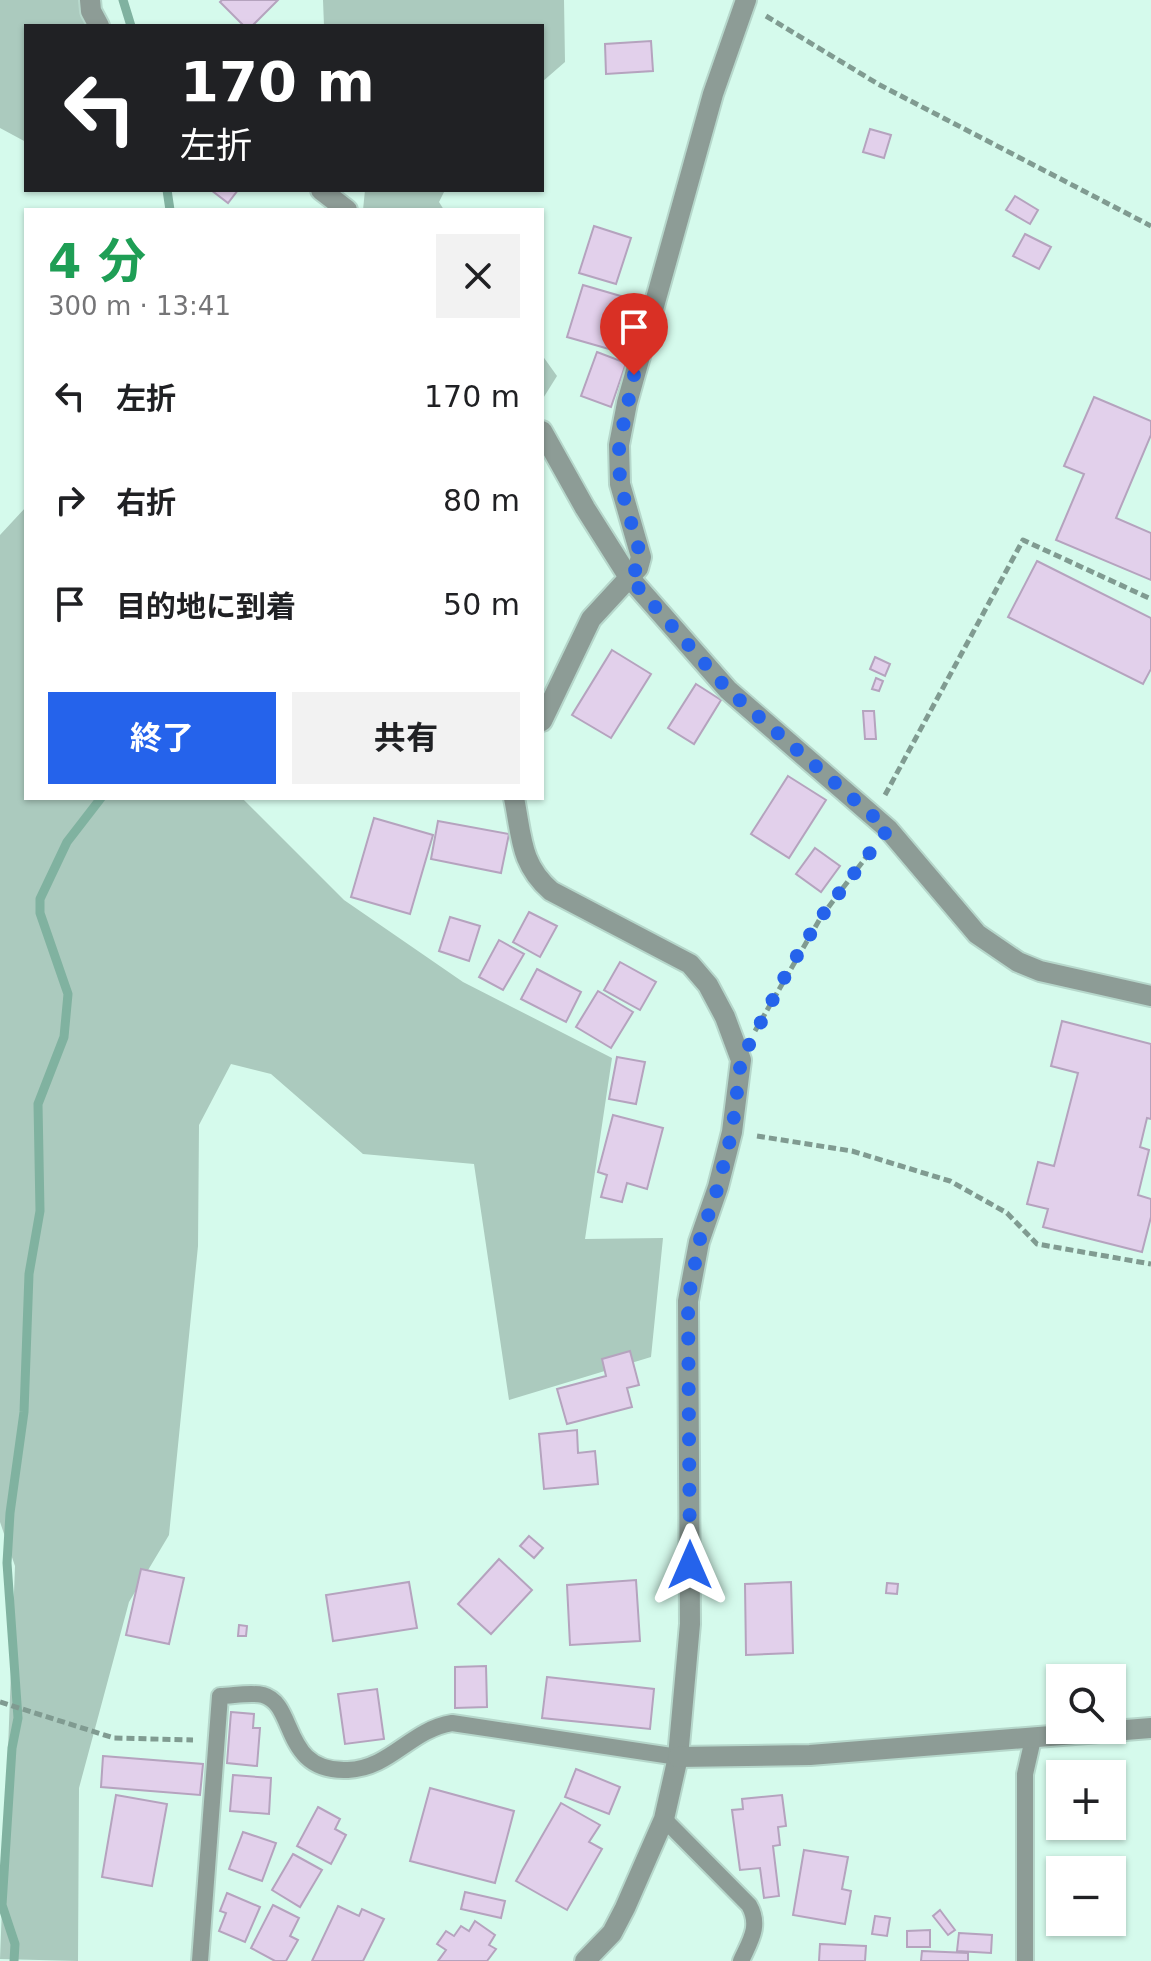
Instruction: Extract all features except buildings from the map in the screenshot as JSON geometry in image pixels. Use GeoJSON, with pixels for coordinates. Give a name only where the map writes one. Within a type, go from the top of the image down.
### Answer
{"type":"FeatureCollection","features":[{"type":"Feature","properties":{"kind":"street"},"geometry":{"type":"LineString","coordinates":[[90,0],[91,11],[98,24]]}},
{"type":"Feature","properties":{"kind":"street"},"geometry":{"type":"LineString","coordinates":[[544,717],[591,619],[638,568],[641,557],[620,484],[619,445],[627,403],[713,94],[746,1]]}},
{"type":"Feature","properties":{"kind":"street"},"geometry":{"type":"LineString","coordinates":[[324,192],[344,208]]}},
{"type":"Feature","properties":{"kind":"street"},"geometry":{"type":"LineString","coordinates":[[544,435],[628,576],[728,690],[888,829],[977,934],[1006,955],[1040,971],[1151,996]]}},
{"type":"Feature","properties":{"kind":"street"},"geometry":{"type":"LineString","coordinates":[[514,800],[526,858],[534,876],[551,891],[690,964],[708,985],[725,1017],[741,1060],[732,1132],[699,1242],[688,1301],[690,1624],[678,1757],[664,1819],[612,1933],[585,1961]]}},
{"type":"Feature","properties":{"kind":"street"},"geometry":{"type":"LineString","coordinates":[[678,1757],[810,1755],[1151,1728]]}},
{"type":"Feature","properties":{"kind":"lane"},"geometry":{"type":"LineString","coordinates":[[200,1961],[220,1696],[262,1694],[274,1701],[297,1748],[308,1759],[335,1769],[362,1768],[382,1761],[434,1726],[452,1723],[678,1757]]}},
{"type":"Feature","properties":{"kind":"lane"},"geometry":{"type":"LineString","coordinates":[[1025,1961],[1025,1774],[1033,1739]]}},
{"type":"Feature","properties":{"kind":"lane"},"geometry":{"type":"LineString","coordinates":[[664,1819],[749,1905],[754,1914],[754,1934],[741,1961]]}},
{"type":"Feature","properties":{"kind":"path"},"geometry":{"type":"LineString","coordinates":[[746,1],[878,84],[1151,226]]}},
{"type":"Feature","properties":{"kind":"path"},"geometry":{"type":"LineString","coordinates":[[741,1060],[790,967],[821,917],[888,829],[884,793],[1023,540],[1151,599]]}},
{"type":"Feature","properties":{"kind":"path"},"geometry":{"type":"LineString","coordinates":[[732,1132],[852,1151],[950,1181],[1007,1213],[1037,1244],[1151,1264]]}},
{"type":"Feature","properties":{"kind":"path"},"geometry":{"type":"LineString","coordinates":[[1,1702],[114,1738],[217,1742]]}},
{"type":"Feature","properties":{"kind":"green space"},"geometry":{"type":"Polygon","coordinates":[[[0,0],[78,0],[90,24],[24,24],[24,141],[0,128],[0,0]]]}},
{"type":"Feature","properties":{"kind":"green space"},"geometry":{"type":"Polygon","coordinates":[[[323,0],[564,0],[565,62],[544,80],[544,24],[324,24],[323,0]]]}},
{"type":"Feature","properties":{"kind":"green space"},"geometry":{"type":"Polygon","coordinates":[[[365,192],[444,192],[439,202],[443,208],[363,208],[365,192]]]}},
{"type":"Feature","properties":{"kind":"green space"},"geometry":{"type":"Polygon","coordinates":[[[544,358],[557,376],[544,397],[544,358]]]}},
{"type":"Feature","properties":{"kind":"green space"},"geometry":{"type":"Polygon","coordinates":[[[24,509],[24,800],[244,800],[344,900],[463,982],[612,1058],[585,1239],[663,1238],[651,1357],[509,1400],[474,1164],[363,1154],[271,1074],[231,1064],[199,1125],[198,1246],[169,1535],[129,1602],[79,1788],[78,1961],[0,1959],[15,1566],[0,1522],[0,535],[24,509]]]}},
{"type":"Feature","properties":{"kind":"waterway"},"geometry":{"type":"LineString","coordinates":[[123,0],[130,24]]}},
{"type":"Feature","properties":{"kind":"waterway"},"geometry":{"type":"LineString","coordinates":[[167,192],[170,208]]}},
{"type":"Feature","properties":{"kind":"waterway"},"geometry":{"type":"LineString","coordinates":[[14,1961],[15,1944],[2,1905],[12,1748],[18,1718],[7,1563],[10,1513],[24,1412],[29,1274],[40,1211],[38,1104],[64,1037],[68,994],[40,913],[40,899],[67,842],[99,800]]}},
{"type":"Feature","properties":{"kind":"route"},"geometry":{"type":"LineString","coordinates":[[634,375],[619,445],[620,484],[641,557],[638,568],[628,576],[728,690],[888,829],[821,917],[790,967],[741,1060],[732,1132],[699,1242],[688,1301],[690,1565]]}}]}
